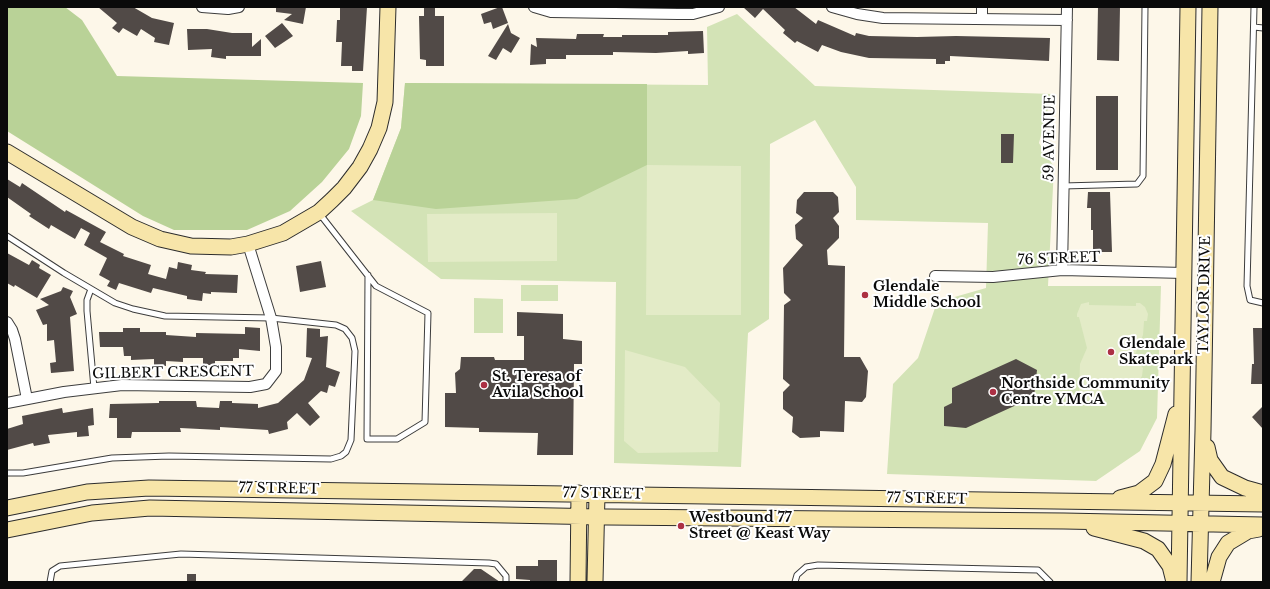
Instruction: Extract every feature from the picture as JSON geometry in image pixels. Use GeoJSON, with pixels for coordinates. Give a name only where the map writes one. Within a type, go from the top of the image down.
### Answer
{"type":"FeatureCollection","features":[{"type":"Feature","properties":{"kind":"main road"},"geometry":{"type":"LineString","coordinates":[[7,152],[132,227],[160,239],[180,244],[209,247],[248,244],[283,233],[319,212],[344,188],[360,167],[370,149],[379,128],[385,102],[387,80],[388,7]]}},
{"type":"Feature","properties":{"kind":"main road","name":"TAYLOR DRIVE"},"geometry":{"type":"LineString","coordinates":[[1179,582],[1188,7]]}},
{"type":"Feature","properties":{"kind":"main road","name":"TAYLOR DRIVE"},"geometry":{"type":"LineString","coordinates":[[1199,582],[1210,7]]}},
{"type":"Feature","properties":{"kind":"main road"},"geometry":{"type":"LineString","coordinates":[[1091,502],[1139,493],[1155,480],[1163,464],[1183,386]]}},
{"type":"Feature","properties":{"kind":"main road"},"geometry":{"type":"LineString","coordinates":[[1203,431],[1210,460],[1222,477],[1245,488],[1263,493]]}},
{"type":"Feature","properties":{"kind":"main road","name":"77 STREET"},"geometry":{"type":"LineString","coordinates":[[7,508],[87,492],[149,488],[1263,504]]}},
{"type":"Feature","properties":{"kind":"main road"},"geometry":{"type":"LineString","coordinates":[[578,582],[579,494]]}},
{"type":"Feature","properties":{"kind":"main road"},"geometry":{"type":"LineString","coordinates":[[595,582],[597,494]]}},
{"type":"Feature","properties":{"kind":"main road","name":"77 STREET"},"geometry":{"type":"LineString","coordinates":[[7,530],[92,513],[150,508],[596,517],[1064,521],[1263,526]]}},
{"type":"Feature","properties":{"kind":"main road"},"geometry":{"type":"LineString","coordinates":[[1064,521],[1144,541],[1158,549],[1164,556],[1170,566],[1174,582]]}},
{"type":"Feature","properties":{"kind":"main road"},"geometry":{"type":"LineString","coordinates":[[1212,582],[1219,557],[1228,543],[1248,531],[1263,526]]}},
{"type":"Feature","properties":{"kind":"street"},"geometry":{"type":"LineString","coordinates":[[202,7],[228,9],[238,7]]}},
{"type":"Feature","properties":{"kind":"street"},"geometry":{"type":"LineString","coordinates":[[534,7],[551,12],[678,14],[693,14],[719,7]]}},
{"type":"Feature","properties":{"kind":"street"},"geometry":{"type":"LineString","coordinates":[[832,7],[857,14],[883,18],[1067,20]]}},
{"type":"Feature","properties":{"kind":"street"},"geometry":{"type":"LineString","coordinates":[[982,7],[982,19]]}},
{"type":"Feature","properties":{"kind":"street","name":"59 AVENUE"},"geometry":{"type":"LineString","coordinates":[[1062,270],[1067,7]]}},
{"type":"Feature","properties":{"kind":"street","name":"GILBERT CRESCENT"},"geometry":{"type":"LineString","coordinates":[[7,403],[94,388],[147,385],[250,387],[266,384],[276,371],[277,360],[271,318],[248,244]]}},
{"type":"Feature","properties":{"kind":"street","name":"76 STREET"},"geometry":{"type":"LineString","coordinates":[[935,276],[993,277],[1062,270],[1184,273]]}},
{"type":"Feature","properties":{"kind":"street"},"geometry":{"type":"LineString","coordinates":[[7,322],[14,334],[27,399]]}},
{"type":"Feature","properties":{"kind":"lane"},"geometry":{"type":"LineString","coordinates":[[1063,186],[1137,184],[1143,176],[1145,7]]}},
{"type":"Feature","properties":{"kind":"lane"},"geometry":{"type":"LineString","coordinates":[[1254,7],[1247,286],[1250,300],[1263,303]]}},
{"type":"Feature","properties":{"kind":"lane"},"geometry":{"type":"LineString","coordinates":[[1254,27],[1263,28]]}},
{"type":"Feature","properties":{"kind":"lane"},"geometry":{"type":"LineString","coordinates":[[319,212],[368,275],[376,286],[428,313],[425,422],[397,439],[367,439],[368,275]]}},
{"type":"Feature","properties":{"kind":"lane"},"geometry":{"type":"LineString","coordinates":[[7,236],[115,302],[165,316],[271,318],[336,325],[345,329],[352,338],[355,351],[351,440],[346,452],[341,456],[331,459],[169,456],[112,458],[23,473],[7,473]]}},
{"type":"Feature","properties":{"kind":"lane"},"geometry":{"type":"LineString","coordinates":[[92,289],[87,300],[87,311],[94,388]]}},
{"type":"Feature","properties":{"kind":"lane"},"geometry":{"type":"LineString","coordinates":[[50,582],[52,571],[60,566],[180,554],[489,563],[496,564],[506,576],[506,582]]}},
{"type":"Feature","properties":{"kind":"lane"},"geometry":{"type":"LineString","coordinates":[[795,582],[797,574],[806,568],[818,565],[1038,570],[1050,582]]}},
{"type":"Feature","properties":{"kind":"green space"},"geometry":{"type":"Polygon","coordinates":[[[7,7],[65,7],[82,20],[117,76],[363,83],[361,116],[349,149],[322,182],[290,211],[247,230],[174,230],[143,216],[7,131],[7,7]]]}},
{"type":"Feature","properties":{"kind":"green space"},"geometry":{"type":"Polygon","coordinates":[[[737,14],[815,86],[1052,94],[1039,143],[1054,167],[1048,286],[1161,286],[1157,418],[1140,451],[1096,481],[887,474],[893,384],[918,358],[937,302],[986,288],[988,223],[856,220],[856,187],[815,120],[770,144],[769,319],[748,333],[741,467],[614,463],[616,282],[441,279],[351,211],[373,200],[401,128],[405,83],[708,85],[707,27],[737,14]]]}},
{"type":"Feature","properties":{"kind":"green space"},"geometry":{"type":"Polygon","coordinates":[[[405,83],[647,84],[647,165],[577,199],[436,209],[373,200],[401,128],[405,83]]]}},
{"type":"Feature","properties":{"kind":"green space"},"geometry":{"type":"Polygon","coordinates":[[[647,165],[741,166],[741,315],[646,315],[647,165]]]}},
{"type":"Feature","properties":{"kind":"green space"},"geometry":{"type":"Polygon","coordinates":[[[557,213],[557,261],[428,262],[427,214],[557,213]]]}},
{"type":"Feature","properties":{"kind":"green space"},"geometry":{"type":"Polygon","coordinates":[[[521,285],[558,285],[558,301],[521,301],[521,285]]]}},
{"type":"Feature","properties":{"kind":"green space"},"geometry":{"type":"Polygon","coordinates":[[[474,298],[503,299],[503,333],[474,333],[474,298]]]}},
{"type":"Feature","properties":{"kind":"green space","name":"Glendale Skatepark"},"geometry":{"type":"Polygon","coordinates":[[[1089,302],[1089,305],[1136,306],[1136,303],[1140,303],[1145,307],[1148,314],[1147,321],[1144,321],[1143,335],[1134,357],[1143,368],[1142,376],[1139,381],[1128,387],[1103,391],[1099,399],[1094,401],[1083,400],[1079,392],[1080,364],[1087,348],[1077,314],[1081,304],[1089,302]]]}},
{"type":"Feature","properties":{"kind":"green space"},"geometry":{"type":"Polygon","coordinates":[[[625,350],[685,367],[720,403],[718,452],[638,453],[624,441],[625,350]]]}},
{"type":"Feature","properties":{"kind":"building"},"geometry":{"type":"Polygon","coordinates":[[[98,7],[133,7],[152,18],[174,23],[169,45],[154,42],[155,38],[141,29],[137,36],[123,28],[119,33],[112,28],[117,23],[98,7]]]}},
{"type":"Feature","properties":{"kind":"building"},"geometry":{"type":"Polygon","coordinates":[[[276,7],[306,7],[303,24],[284,20],[292,14],[276,12],[276,7]]]}},
{"type":"Feature","properties":{"kind":"building"},"geometry":{"type":"Polygon","coordinates":[[[340,7],[367,7],[363,71],[352,71],[352,66],[341,66],[342,42],[336,42],[337,20],[340,20],[340,7]]]}},
{"type":"Feature","properties":{"kind":"building"},"geometry":{"type":"Polygon","coordinates":[[[424,7],[435,7],[435,16],[444,16],[444,66],[426,66],[426,60],[420,59],[419,16],[424,16],[424,7]]]}},
{"type":"Feature","properties":{"kind":"building"},"geometry":{"type":"Polygon","coordinates":[[[502,7],[508,23],[493,29],[491,22],[484,24],[481,14],[502,7]]]}},
{"type":"Feature","properties":{"kind":"building"},"geometry":{"type":"Polygon","coordinates":[[[743,7],[794,7],[816,24],[818,20],[855,36],[856,33],[869,36],[1050,38],[1049,61],[950,56],[950,61],[945,61],[945,64],[936,64],[936,59],[869,58],[841,52],[822,45],[818,52],[797,41],[795,43],[783,33],[785,30],[763,9],[755,18],[743,7]]]}},
{"type":"Feature","properties":{"kind":"building"},"geometry":{"type":"Polygon","coordinates":[[[1098,7],[1120,7],[1119,61],[1097,60],[1098,7]]]}},
{"type":"Feature","properties":{"kind":"building"},"geometry":{"type":"Polygon","coordinates":[[[282,23],[293,36],[275,48],[265,36],[282,23]]]}},
{"type":"Feature","properties":{"kind":"building"},"geometry":{"type":"Polygon","coordinates":[[[508,24],[511,33],[520,38],[511,53],[503,48],[496,60],[488,56],[508,24]]]}},
{"type":"Feature","properties":{"kind":"building"},"geometry":{"type":"Polygon","coordinates":[[[187,29],[207,29],[232,33],[252,33],[252,47],[261,39],[261,56],[226,56],[226,59],[211,57],[212,49],[188,50],[187,29]]]}},
{"type":"Feature","properties":{"kind":"building"},"geometry":{"type":"Polygon","coordinates":[[[703,31],[704,53],[688,54],[688,51],[656,53],[613,52],[613,55],[566,55],[566,59],[546,59],[546,64],[530,65],[531,44],[537,47],[536,38],[576,39],[577,34],[604,34],[603,37],[622,37],[622,35],[668,35],[668,32],[703,31]]]}},
{"type":"Feature","properties":{"kind":"building"},"geometry":{"type":"Polygon","coordinates":[[[1096,96],[1118,96],[1118,170],[1096,170],[1096,96]]]}},
{"type":"Feature","properties":{"kind":"building"},"geometry":{"type":"Polygon","coordinates":[[[1001,134],[1014,134],[1013,163],[1001,163],[1001,134]]]}},
{"type":"Feature","properties":{"kind":"building"},"geometry":{"type":"Polygon","coordinates":[[[7,179],[20,187],[22,183],[65,212],[66,210],[106,232],[100,242],[124,254],[123,256],[151,265],[148,274],[166,279],[169,267],[177,269],[178,262],[192,265],[191,270],[206,272],[205,274],[238,275],[237,293],[203,293],[202,301],[187,299],[187,296],[153,288],[151,293],[119,283],[116,290],[107,286],[110,281],[99,275],[107,258],[84,245],[90,233],[81,228],[75,239],[51,225],[49,229],[29,216],[31,214],[7,197],[7,179]]]}},
{"type":"Feature","properties":{"kind":"building"},"geometry":{"type":"Polygon","coordinates":[[[804,192],[833,192],[838,197],[839,212],[833,218],[839,226],[839,238],[827,250],[828,265],[845,266],[844,357],[860,357],[868,371],[866,397],[862,402],[845,401],[844,432],[820,431],[820,437],[800,438],[792,432],[793,417],[783,409],[783,392],[790,385],[783,379],[784,305],[791,300],[784,293],[783,268],[803,245],[796,239],[795,225],[803,218],[796,213],[797,200],[804,192]]]}},
{"type":"Feature","properties":{"kind":"building"},"geometry":{"type":"Polygon","coordinates":[[[1088,192],[1110,192],[1112,252],[1093,252],[1091,208],[1087,208],[1088,192]]]}},
{"type":"Feature","properties":{"kind":"building"},"geometry":{"type":"Polygon","coordinates":[[[7,253],[29,265],[32,260],[40,265],[39,268],[51,275],[37,298],[15,285],[14,287],[7,283],[7,253]]]}},
{"type":"Feature","properties":{"kind":"building"},"geometry":{"type":"Polygon","coordinates":[[[321,261],[326,287],[300,292],[296,266],[321,261]]]}},
{"type":"Feature","properties":{"kind":"building"},"geometry":{"type":"Polygon","coordinates":[[[63,287],[73,291],[70,297],[77,314],[70,317],[74,371],[51,373],[50,363],[56,362],[54,340],[47,341],[47,324],[43,325],[36,310],[49,305],[40,299],[61,291],[63,287]]]}},
{"type":"Feature","properties":{"kind":"building"},"geometry":{"type":"Polygon","coordinates":[[[517,312],[563,314],[563,339],[582,341],[582,364],[574,364],[573,455],[537,455],[538,433],[479,432],[479,428],[445,427],[445,393],[456,393],[455,373],[460,369],[461,357],[494,357],[495,360],[524,360],[524,336],[517,336],[517,312]]]}},
{"type":"Feature","properties":{"kind":"building"},"geometry":{"type":"Polygon","coordinates":[[[245,327],[260,328],[260,351],[239,349],[239,358],[233,358],[233,361],[215,361],[215,365],[203,365],[203,358],[183,358],[183,362],[166,361],[166,366],[154,365],[154,359],[131,360],[131,356],[124,356],[123,347],[100,347],[99,332],[123,332],[123,328],[140,328],[140,332],[166,332],[166,335],[196,337],[196,333],[245,334],[245,327]]]}},
{"type":"Feature","properties":{"kind":"building"},"geometry":{"type":"Polygon","coordinates":[[[307,328],[320,329],[320,337],[328,336],[326,367],[340,372],[335,387],[329,385],[327,393],[321,391],[308,403],[320,417],[310,426],[297,413],[287,422],[288,429],[269,434],[268,430],[220,427],[220,430],[180,428],[181,432],[132,432],[131,438],[117,438],[117,418],[109,418],[110,404],[159,403],[159,401],[196,401],[197,407],[219,408],[220,401],[232,401],[232,403],[258,404],[258,408],[278,403],[304,380],[312,358],[306,357],[307,328]]]}},
{"type":"Feature","properties":{"kind":"building"},"geometry":{"type":"Polygon","coordinates":[[[1253,328],[1263,328],[1263,384],[1251,384],[1252,364],[1254,364],[1253,328]]]}},
{"type":"Feature","properties":{"kind":"building","name":"Northside Community Centre YMCA"},"geometry":{"type":"Polygon","coordinates":[[[1016,359],[1037,370],[1034,397],[966,428],[944,426],[944,407],[952,403],[952,388],[1016,359]]]}},
{"type":"Feature","properties":{"kind":"building"},"geometry":{"type":"Polygon","coordinates":[[[1263,406],[1263,429],[1252,417],[1263,406]]]}},
{"type":"Feature","properties":{"kind":"building"},"geometry":{"type":"Polygon","coordinates":[[[62,408],[63,413],[93,408],[94,425],[88,426],[89,436],[77,437],[77,432],[48,435],[50,443],[34,446],[33,443],[7,450],[7,429],[23,424],[22,416],[62,408]]]}},
{"type":"Feature","properties":{"kind":"building"},"geometry":{"type":"Polygon","coordinates":[[[538,560],[557,560],[557,582],[530,582],[530,580],[516,579],[516,566],[538,566],[538,560]]]}},
{"type":"Feature","properties":{"kind":"building"},"geometry":{"type":"Polygon","coordinates":[[[474,569],[481,569],[500,582],[461,582],[474,569]]]}},
{"type":"Feature","properties":{"kind":"building"},"geometry":{"type":"Polygon","coordinates":[[[187,574],[196,574],[196,582],[187,582],[187,574]]]}},
{"type":"Feature","properties":{"kind":"place","name":"Glendale Middle School"},"geometry":{"type":"Point","coordinates":[865,295]}},
{"type":"Feature","properties":{"kind":"place","name":"Glendale Skatepark"},"geometry":{"type":"Point","coordinates":[1111,352]}},
{"type":"Feature","properties":{"kind":"place","name":"St. Teresa of Avila School"},"geometry":{"type":"Point","coordinates":[484,385]}},
{"type":"Feature","properties":{"kind":"place","name":"Northside Community Centre YMCA"},"geometry":{"type":"Point","coordinates":[993,392]}},
{"type":"Feature","properties":{"kind":"place","name":"Westbound 77 Street @ Keast Way"},"geometry":{"type":"Point","coordinates":[681,526]}}]}
